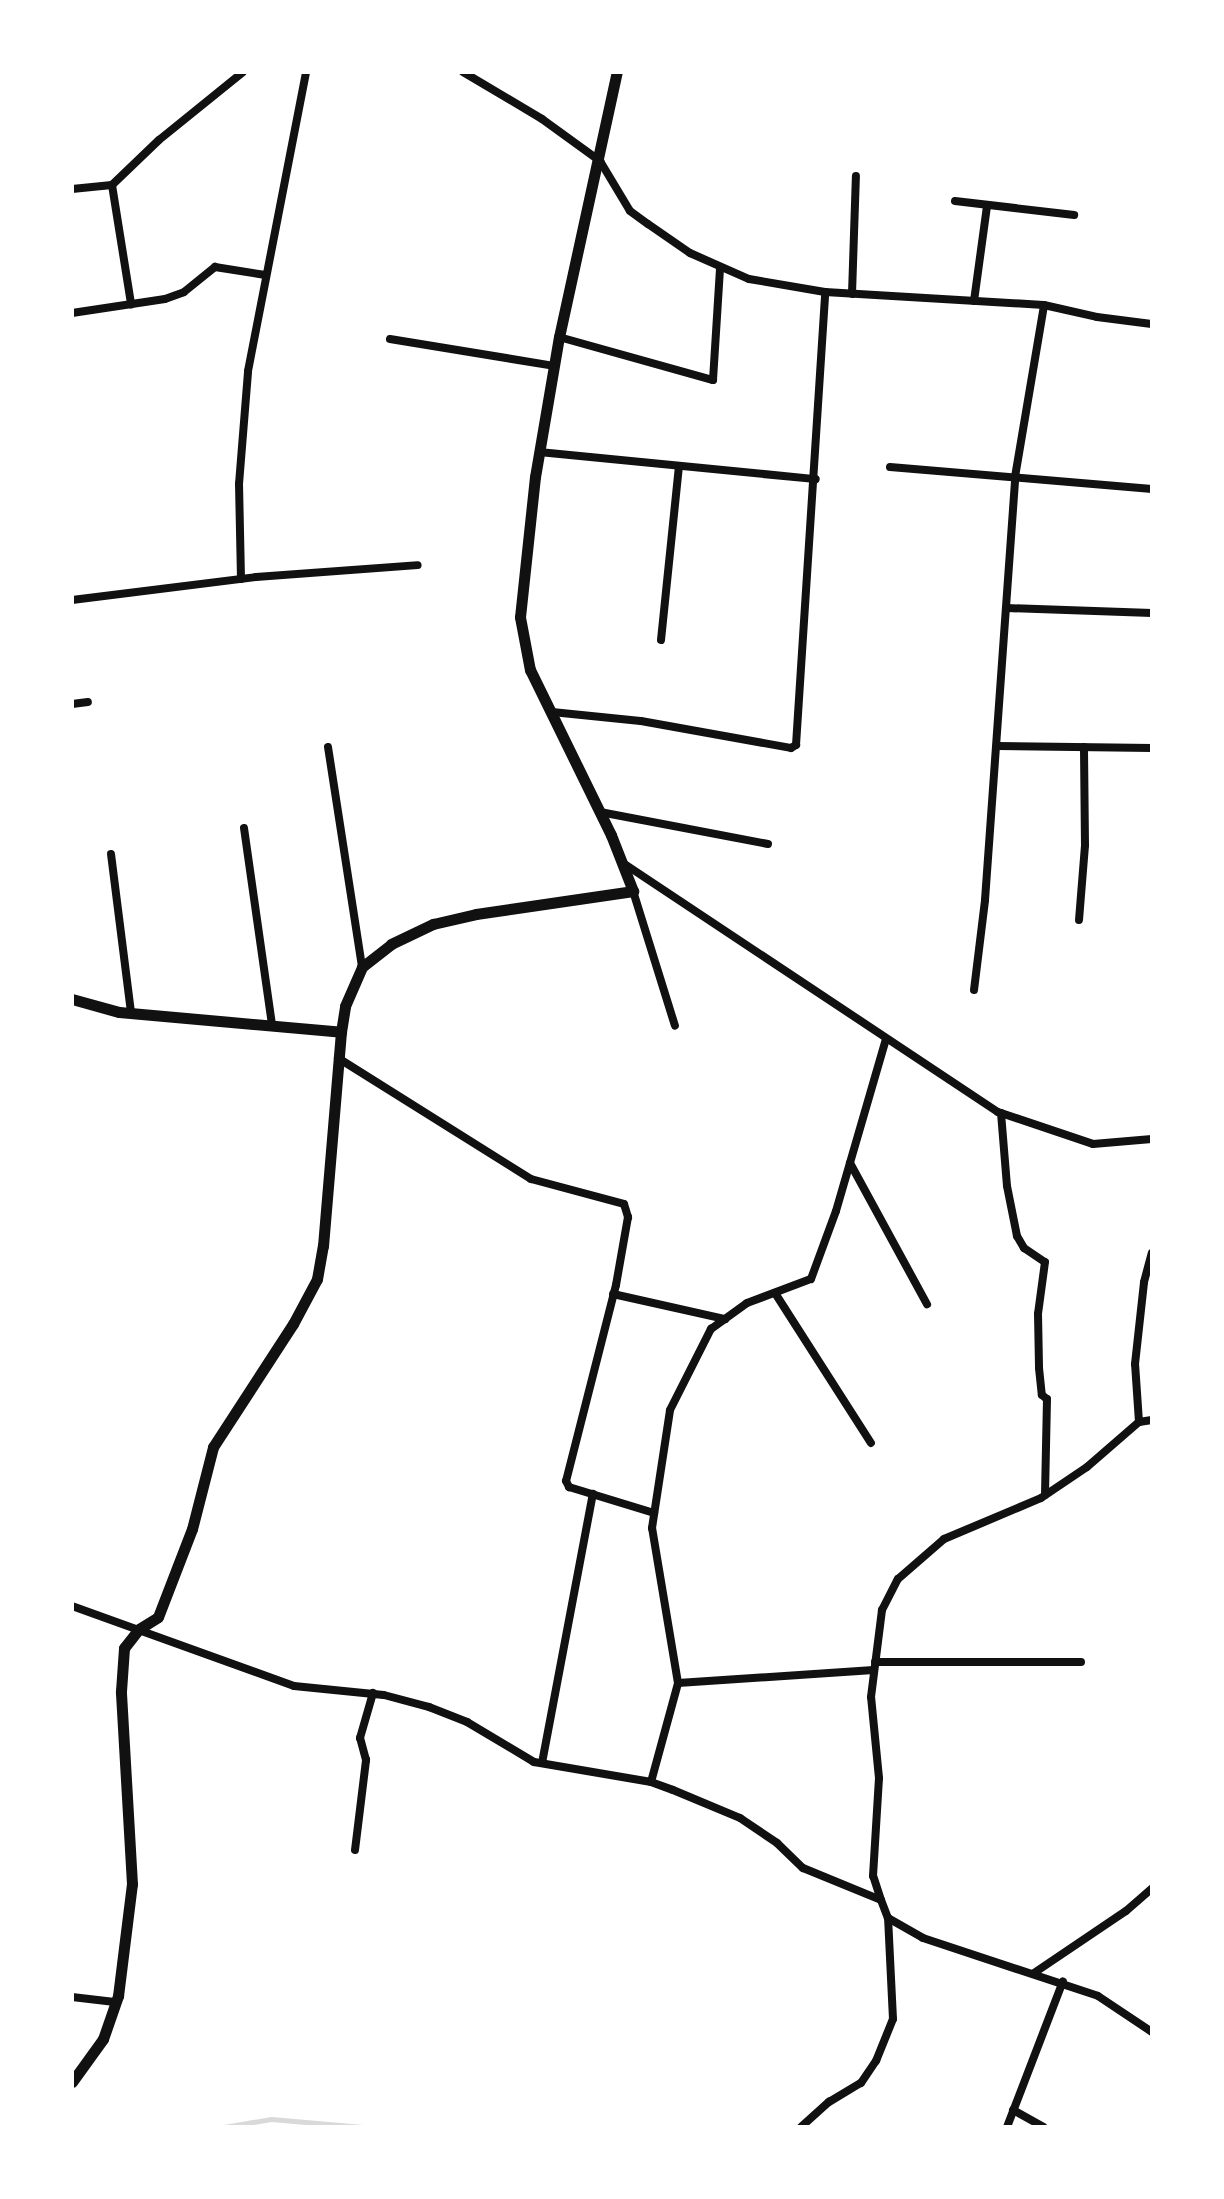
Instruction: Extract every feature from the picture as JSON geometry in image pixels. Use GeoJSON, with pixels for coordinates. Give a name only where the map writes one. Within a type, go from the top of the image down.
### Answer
{"type":"FeatureCollection","features":[{"type":"Feature","properties":{"kind":"street"},"geometry":{"type":"LineString","coordinates":[[72,189],[112,185],[159,140],[243,72]]}},
{"type":"Feature","properties":{"kind":"street"},"geometry":{"type":"LineString","coordinates":[[241,579],[239,484],[248,371],[306,72]]}},
{"type":"Feature","properties":{"kind":"street"},"geometry":{"type":"LineString","coordinates":[[463,72],[542,119],[600,161],[630,211],[690,253],[749,279],[825,292],[1044,305],[1097,317],[1152,324]]}},
{"type":"Feature","properties":{"kind":"street"},"geometry":{"type":"LineString","coordinates":[[617,72],[600,161],[586,208],[559,337],[539,452],[520,617],[530,670],[623,863],[675,1026]]}},
{"type":"Feature","properties":{"kind":"street"},"geometry":{"type":"LineString","coordinates":[[852,294],[856,176]]}},
{"type":"Feature","properties":{"kind":"street"},"geometry":{"type":"LineString","coordinates":[[112,185],[131,304]]}},
{"type":"Feature","properties":{"kind":"street"},"geometry":{"type":"LineString","coordinates":[[955,201],[1074,215]]}},
{"type":"Feature","properties":{"kind":"street"},"geometry":{"type":"LineString","coordinates":[[974,301],[987,206]]}},
{"type":"Feature","properties":{"kind":"street"},"geometry":{"type":"LineString","coordinates":[[72,313],[165,299],[184,292],[215,267],[265,275]]}},
{"type":"Feature","properties":{"kind":"street"},"geometry":{"type":"LineString","coordinates":[[559,337],[713,380],[720,268]]}},
{"type":"Feature","properties":{"kind":"street"},"geometry":{"type":"LineString","coordinates":[[552,712],[641,721],[791,748],[796,745],[816,479],[825,292]]}},
{"type":"Feature","properties":{"kind":"street"},"geometry":{"type":"LineString","coordinates":[[974,990],[997,746],[1015,477],[1044,305]]}},
{"type":"Feature","properties":{"kind":"street"},"geometry":{"type":"LineString","coordinates":[[390,339],[554,366]]}},
{"type":"Feature","properties":{"kind":"street"},"geometry":{"type":"LineString","coordinates":[[539,452],[816,479]]}},
{"type":"Feature","properties":{"kind":"street"},"geometry":{"type":"LineString","coordinates":[[661,640],[679,466]]}},
{"type":"Feature","properties":{"kind":"street"},"geometry":{"type":"LineString","coordinates":[[890,467],[1152,489]]}},
{"type":"Feature","properties":{"kind":"street"},"geometry":{"type":"LineString","coordinates":[[72,600],[241,579],[418,565]]}},
{"type":"Feature","properties":{"kind":"street"},"geometry":{"type":"LineString","coordinates":[[1007,608],[1152,613]]}},
{"type":"Feature","properties":{"kind":"street"},"geometry":{"type":"LineString","coordinates":[[72,704],[88,702]]}},
{"type":"Feature","properties":{"kind":"street"},"geometry":{"type":"LineString","coordinates":[[997,746],[1152,748]]}},
{"type":"Feature","properties":{"kind":"street"},"geometry":{"type":"LineString","coordinates":[[328,747],[362,967]]}},
{"type":"Feature","properties":{"kind":"street"},"geometry":{"type":"LineString","coordinates":[[1079,920],[1085,845],[1084,747]]}},
{"type":"Feature","properties":{"kind":"street"},"geometry":{"type":"LineString","coordinates":[[600,812],[768,844]]}},
{"type":"Feature","properties":{"kind":"street"},"geometry":{"type":"LineString","coordinates":[[244,828],[272,1025]]}},
{"type":"Feature","properties":{"kind":"street"},"geometry":{"type":"LineString","coordinates":[[111,854],[131,1013]]}},
{"type":"Feature","properties":{"kind":"street"},"geometry":{"type":"LineString","coordinates":[[623,863],[1001,1113],[1093,1144],[1152,1139]]}},
{"type":"Feature","properties":{"kind":"street"},"geometry":{"type":"LineString","coordinates":[[72,2082],[103,2039],[115,2002],[132,1884],[121,1691],[124,1648],[139,1629],[158,1617],[192,1529],[213,1447],[293,1324],[317,1279],[323,1246],[341,1032],[345,1006],[362,967],[391,944],[433,924],[476,914],[633,891]]}},
{"type":"Feature","properties":{"kind":"street"},"geometry":{"type":"LineString","coordinates":[[72,999],[131,1013],[341,1032]]}},
{"type":"Feature","properties":{"kind":"street"},"geometry":{"type":"LineString","coordinates":[[651,1782],[678,1683],[654,1542],[654,1513],[670,1410],[711,1329],[747,1303],[811,1279],[850,1163],[886,1039]]}},
{"type":"Feature","properties":{"kind":"street"},"geometry":{"type":"LineString","coordinates":[[338,1058],[531,1179],[624,1204],[628,1217],[613,1294],[566,1481],[569,1487],[654,1513]]}},
{"type":"Feature","properties":{"kind":"street"},"geometry":{"type":"LineString","coordinates":[[1001,1113],[1007,1186],[1017,1236],[1024,1248],[1045,1262],[1038,1314],[1039,1368],[1042,1395],[1047,1399],[1045,1495]]}},
{"type":"Feature","properties":{"kind":"street"},"geometry":{"type":"LineString","coordinates":[[850,1163],[927,1304]]}},
{"type":"Feature","properties":{"kind":"street"},"geometry":{"type":"LineString","coordinates":[[1139,1422],[1135,1364],[1144,1282],[1152,1253]]}},
{"type":"Feature","properties":{"kind":"street"},"geometry":{"type":"LineString","coordinates":[[775,1293],[871,1443]]}},
{"type":"Feature","properties":{"kind":"street"},"geometry":{"type":"LineString","coordinates":[[613,1294],[725,1319]]}},
{"type":"Feature","properties":{"kind":"street"},"geometry":{"type":"LineString","coordinates":[[801,2127],[829,2102],[861,2083],[876,2061],[893,2019],[888,1918],[873,1876],[879,1826],[871,1697],[882,1610],[898,1579],[944,1539],[1045,1495],[1087,1467],[1139,1422],[1152,1420]]}},
{"type":"Feature","properties":{"kind":"street"},"geometry":{"type":"LineString","coordinates":[[542,1763],[592,1495]]}},
{"type":"Feature","properties":{"kind":"street"},"geometry":{"type":"LineString","coordinates":[[72,1606],[294,1686],[373,1693],[442,1712],[542,1763],[651,1782],[740,1818],[777,1843],[803,1868],[881,1900]]}},
{"type":"Feature","properties":{"kind":"street"},"geometry":{"type":"LineString","coordinates":[[678,1683],[875,1666],[1081,1662]]}},
{"type":"Feature","properties":{"kind":"street"},"geometry":{"type":"LineString","coordinates":[[355,1850],[366,1760],[360,1738],[373,1693]]}},
{"type":"Feature","properties":{"kind":"street"},"geometry":{"type":"LineString","coordinates":[[1034,1973],[1126,1911],[1152,1888]]}},
{"type":"Feature","properties":{"kind":"street"},"geometry":{"type":"LineString","coordinates":[[888,1918],[923,1938],[1063,1981],[1098,1996],[1152,2032]]}},
{"type":"Feature","properties":{"kind":"street"},"geometry":{"type":"LineString","coordinates":[[1007,2127],[1063,1981]]}},
{"type":"Feature","properties":{"kind":"street"},"geometry":{"type":"LineString","coordinates":[[72,1997],[115,2002]]}},
{"type":"Feature","properties":{"kind":"street"},"geometry":{"type":"LineString","coordinates":[[1013,2110],[1044,2127]]}},
{"type":"Feature","properties":{"kind":"waterway"},"geometry":{"type":"LineString","coordinates":[[224,2127],[271,2119],[363,2127]]}}]}
